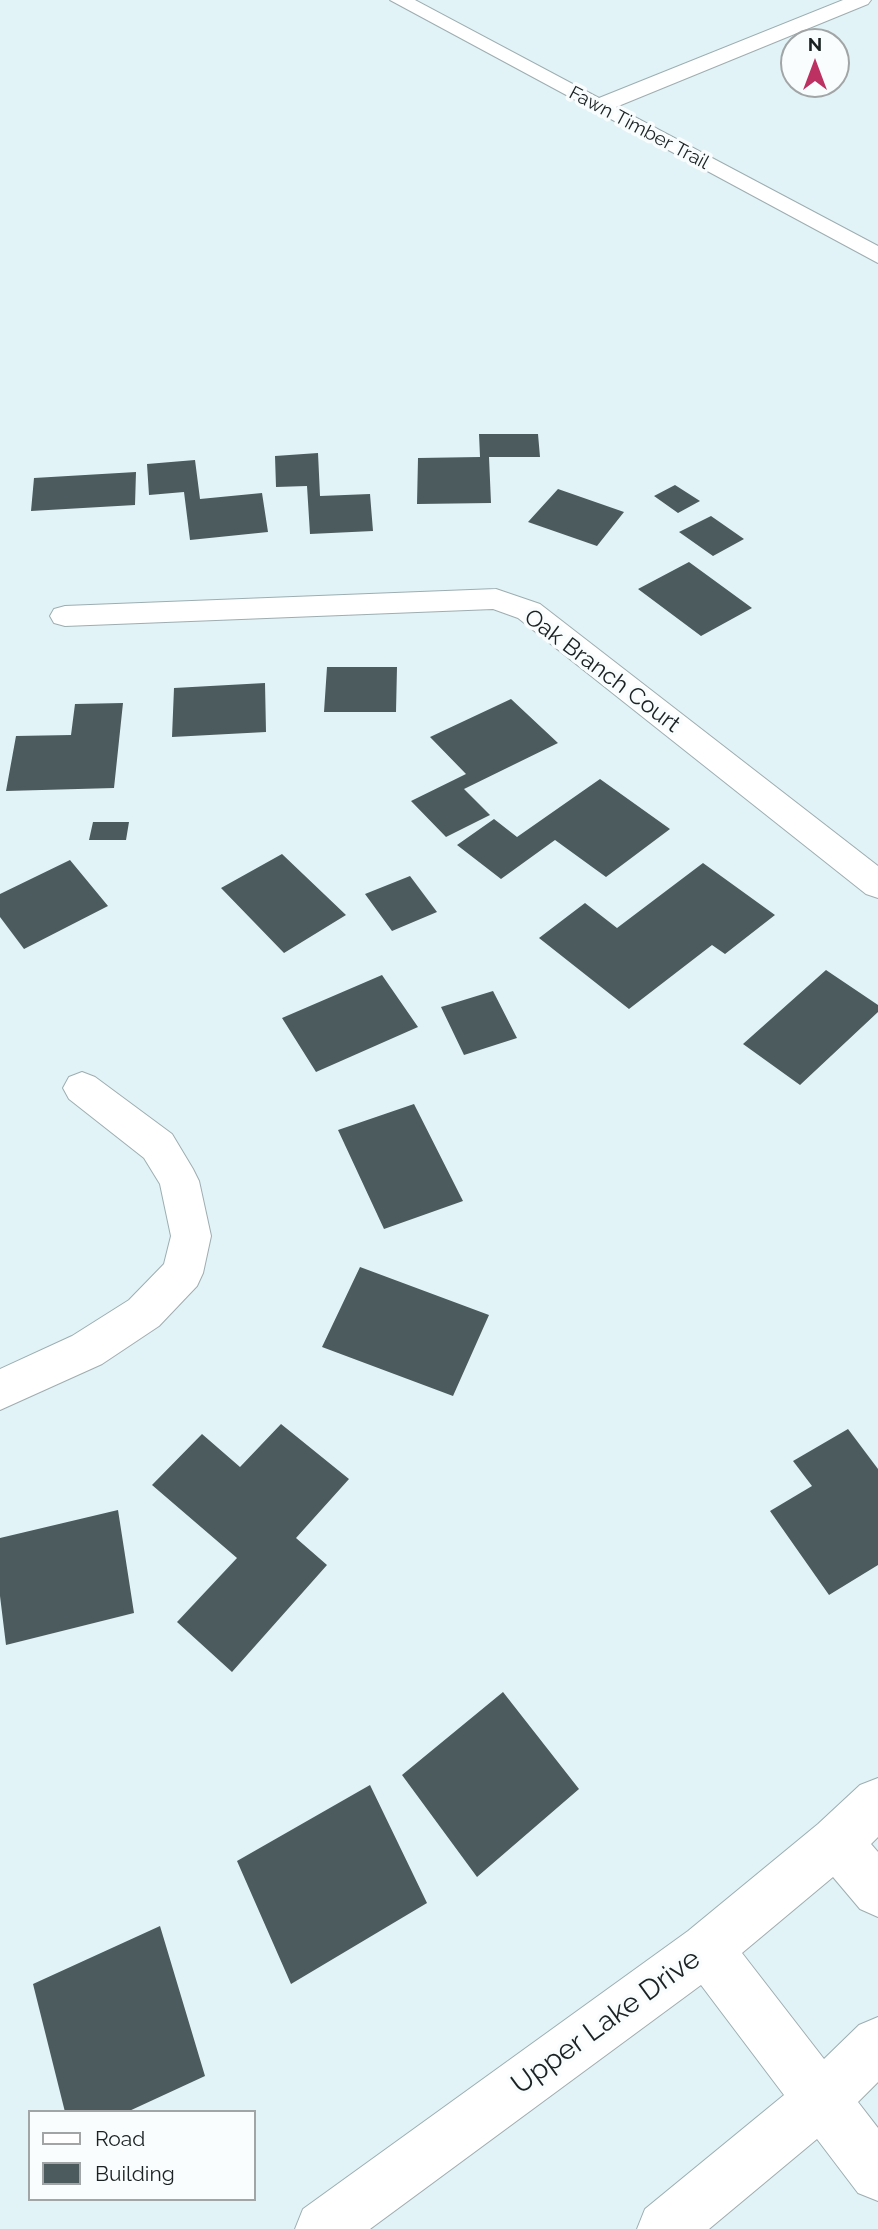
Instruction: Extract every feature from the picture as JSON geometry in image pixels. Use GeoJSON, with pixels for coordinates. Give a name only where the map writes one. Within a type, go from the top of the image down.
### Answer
{"type":"FeatureCollection","features":[{"type":"Feature","properties":{"kind":"street","name":"Fawn Timber Trail"},"geometry":{"type":"LineString","coordinates":[[400,0],[878,256]]}},
{"type":"Feature","properties":{"kind":"street"},"geometry":{"type":"LineString","coordinates":[[598,106],[861,0]]}},
{"type":"Feature","properties":{"kind":"street","name":"Oak Branch Court"},"geometry":{"type":"LineString","coordinates":[[65,616],[496,599],[529,611],[878,885]]}},
{"type":"Feature","properties":{"kind":"street"},"geometry":{"type":"LineString","coordinates":[[0,1390],[87,1350],[121,1328],[144,1313],[182,1272],[191,1236],[178,1181],[158,1146],[82,1088]]}},
{"type":"Feature","properties":{"kind":"street","name":"Upper Lake Drive"},"geometry":{"type":"LineString","coordinates":[[323,2229],[706,1949],[836,1842],[878,1803]]}},
{"type":"Feature","properties":{"kind":"street"},"geometry":{"type":"LineString","coordinates":[[836,1842],[878,1891]]}},
{"type":"Feature","properties":{"kind":"street"},"geometry":{"type":"LineString","coordinates":[[706,1949],[878,2173]]}},
{"type":"Feature","properties":{"kind":"street"},"geometry":{"type":"LineString","coordinates":[[665,2229],[821,2100],[878,2045]]}},
{"type":"Feature","properties":{"kind":"building"},"geometry":{"type":"Polygon","coordinates":[[[479,434],[538,434],[540,457],[489,457],[491,503],[417,504],[418,458],[480,457],[479,434]]]}},
{"type":"Feature","properties":{"kind":"building"},"geometry":{"type":"Polygon","coordinates":[[[318,453],[320,496],[370,494],[373,531],[310,534],[307,486],[276,487],[275,456],[318,453]]]}},
{"type":"Feature","properties":{"kind":"building"},"geometry":{"type":"Polygon","coordinates":[[[195,460],[200,499],[262,493],[268,532],[190,540],[184,492],[149,495],[147,464],[195,460]]]}},
{"type":"Feature","properties":{"kind":"building"},"geometry":{"type":"Polygon","coordinates":[[[136,472],[135,505],[31,511],[34,478],[136,472]]]}},
{"type":"Feature","properties":{"kind":"building"},"geometry":{"type":"Polygon","coordinates":[[[675,485],[700,501],[678,513],[654,496],[675,485]]]}},
{"type":"Feature","properties":{"kind":"building"},"geometry":{"type":"Polygon","coordinates":[[[558,489],[624,512],[597,546],[528,522],[558,489]]]}},
{"type":"Feature","properties":{"kind":"building"},"geometry":{"type":"Polygon","coordinates":[[[711,516],[744,539],[713,556],[679,532],[711,516]]]}},
{"type":"Feature","properties":{"kind":"building"},"geometry":{"type":"Polygon","coordinates":[[[689,562],[752,608],[701,636],[638,589],[689,562]]]}},
{"type":"Feature","properties":{"kind":"building"},"geometry":{"type":"Polygon","coordinates":[[[327,667],[397,667],[396,712],[324,712],[327,667]]]}},
{"type":"Feature","properties":{"kind":"building"},"geometry":{"type":"Polygon","coordinates":[[[265,683],[266,732],[172,737],[174,688],[265,683]]]}},
{"type":"Feature","properties":{"kind":"building"},"geometry":{"type":"Polygon","coordinates":[[[511,699],[558,743],[464,789],[490,815],[446,837],[411,801],[466,774],[430,737],[511,699]]]}},
{"type":"Feature","properties":{"kind":"building"},"geometry":{"type":"Polygon","coordinates":[[[123,703],[114,788],[6,791],[16,736],[71,735],[75,704],[123,703]]]}},
{"type":"Feature","properties":{"kind":"building"},"geometry":{"type":"Polygon","coordinates":[[[600,779],[670,829],[606,877],[555,840],[501,879],[457,845],[494,819],[517,837],[600,779]]]}},
{"type":"Feature","properties":{"kind":"building"},"geometry":{"type":"Polygon","coordinates":[[[93,822],[129,822],[126,840],[89,840],[93,822]]]}},
{"type":"Feature","properties":{"kind":"building"},"geometry":{"type":"Polygon","coordinates":[[[282,854],[346,915],[284,953],[221,888],[282,854]]]}},
{"type":"Feature","properties":{"kind":"building"},"geometry":{"type":"Polygon","coordinates":[[[70,860],[108,906],[24,949],[0,917],[0,894],[70,860]]]}},
{"type":"Feature","properties":{"kind":"building"},"geometry":{"type":"Polygon","coordinates":[[[703,863],[775,915],[725,954],[712,945],[629,1009],[539,938],[585,903],[617,928],[703,863]]]}},
{"type":"Feature","properties":{"kind":"building"},"geometry":{"type":"Polygon","coordinates":[[[410,876],[437,912],[392,931],[365,894],[410,876]]]}},
{"type":"Feature","properties":{"kind":"building"},"geometry":{"type":"Polygon","coordinates":[[[826,970],[878,1005],[878,1012],[800,1085],[743,1044],[826,970]]]}},
{"type":"Feature","properties":{"kind":"building"},"geometry":{"type":"Polygon","coordinates":[[[382,975],[418,1027],[316,1072],[282,1018],[382,975]]]}},
{"type":"Feature","properties":{"kind":"building"},"geometry":{"type":"Polygon","coordinates":[[[493,991],[517,1038],[464,1055],[441,1007],[493,991]]]}},
{"type":"Feature","properties":{"kind":"building"},"geometry":{"type":"Polygon","coordinates":[[[414,1104],[463,1201],[384,1229],[338,1130],[414,1104]]]}},
{"type":"Feature","properties":{"kind":"building"},"geometry":{"type":"Polygon","coordinates":[[[360,1267],[489,1315],[453,1396],[322,1347],[360,1267]]]}},
{"type":"Feature","properties":{"kind":"building"},"geometry":{"type":"Polygon","coordinates":[[[281,1424],[349,1479],[296,1538],[327,1565],[232,1672],[177,1622],[237,1558],[152,1485],[202,1434],[240,1467],[281,1424]]]}},
{"type":"Feature","properties":{"kind":"building"},"geometry":{"type":"Polygon","coordinates":[[[848,1429],[878,1469],[878,1565],[829,1595],[770,1511],[812,1486],[793,1461],[848,1429]]]}},
{"type":"Feature","properties":{"kind":"building"},"geometry":{"type":"Polygon","coordinates":[[[118,1510],[134,1613],[6,1645],[0,1596],[0,1538],[118,1510]]]}},
{"type":"Feature","properties":{"kind":"building"},"geometry":{"type":"Polygon","coordinates":[[[503,1692],[579,1789],[477,1877],[402,1775],[503,1692]]]}},
{"type":"Feature","properties":{"kind":"building"},"geometry":{"type":"Polygon","coordinates":[[[370,1785],[427,1903],[291,1984],[237,1861],[370,1785]]]}},
{"type":"Feature","properties":{"kind":"building"},"geometry":{"type":"Polygon","coordinates":[[[160,1926],[205,2076],[131,2110],[64,2110],[33,1984],[160,1926]]]}}]}
